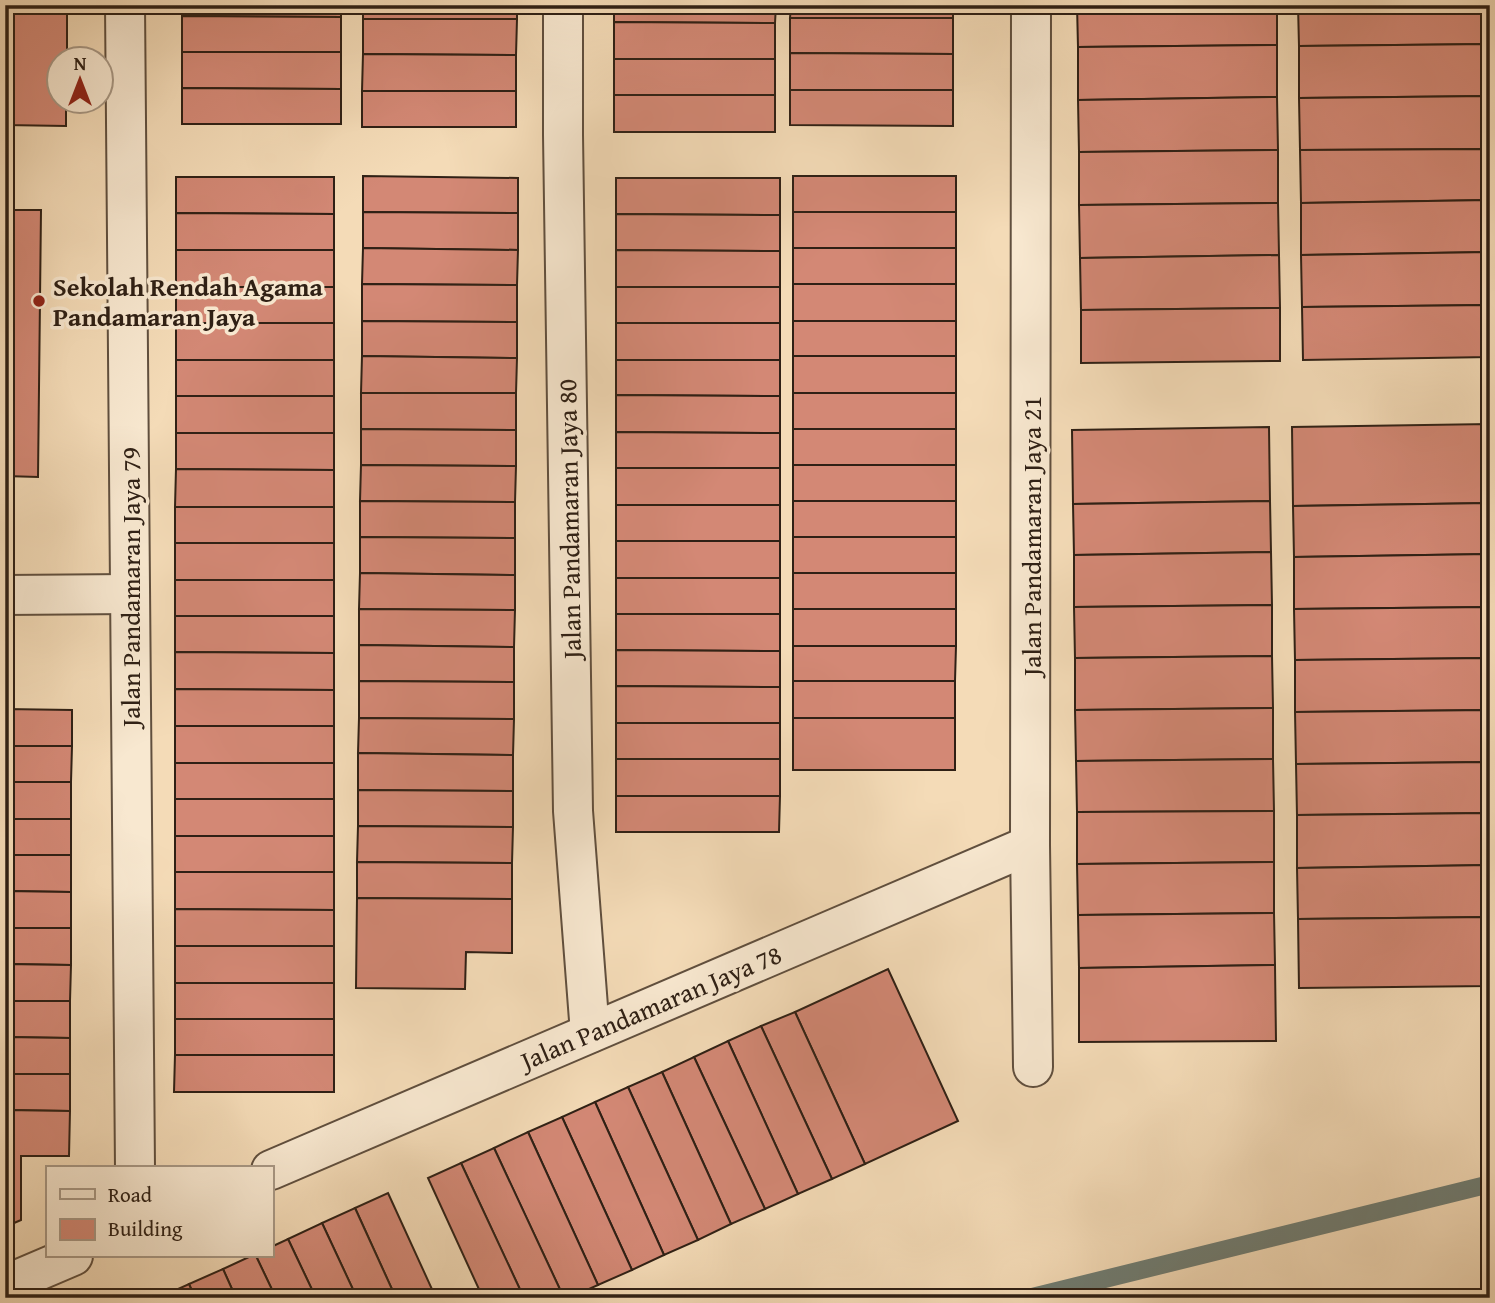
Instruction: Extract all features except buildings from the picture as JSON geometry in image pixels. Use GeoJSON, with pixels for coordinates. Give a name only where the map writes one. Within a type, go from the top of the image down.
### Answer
{"type":"FeatureCollection","features":[{"type":"Feature","properties":{"kind":"street","name":"Jalan Pandamaran Jaya 79"},"geometry":{"type":"LineString","coordinates":[[125,5],[135,1166]]}},
{"type":"Feature","properties":{"kind":"street","name":"Jalan Pandamaran Jaya 80"},"geometry":{"type":"LineString","coordinates":[[563,5],[573,811],[590,1033]]}},
{"type":"Feature","properties":{"kind":"street","name":"Jalan Pandamaran Jaya 21"},"geometry":{"type":"LineString","coordinates":[[1031,5],[1030,845],[1033,1067]]}},
{"type":"Feature","properties":{"kind":"street"},"geometry":{"type":"LineString","coordinates":[[5,595],[130,594]]}},
{"type":"Feature","properties":{"kind":"street","name":"Jalan Pandamaran Jaya 78"},"geometry":{"type":"LineString","coordinates":[[273,1169],[1030,845]]}},
{"type":"Feature","properties":{"kind":"street"},"geometry":{"type":"LineString","coordinates":[[5,1285],[68,1258]]}},
{"type":"Feature","properties":{"kind":"waterway"},"geometry":{"type":"LineString","coordinates":[[1028,1298],[1490,1184]]}},
{"type":"Feature","properties":{"kind":"place","name":"Sekolah Rendah Agama Pandamaran Jaya"},"geometry":{"type":"Point","coordinates":[39,301]}}]}
